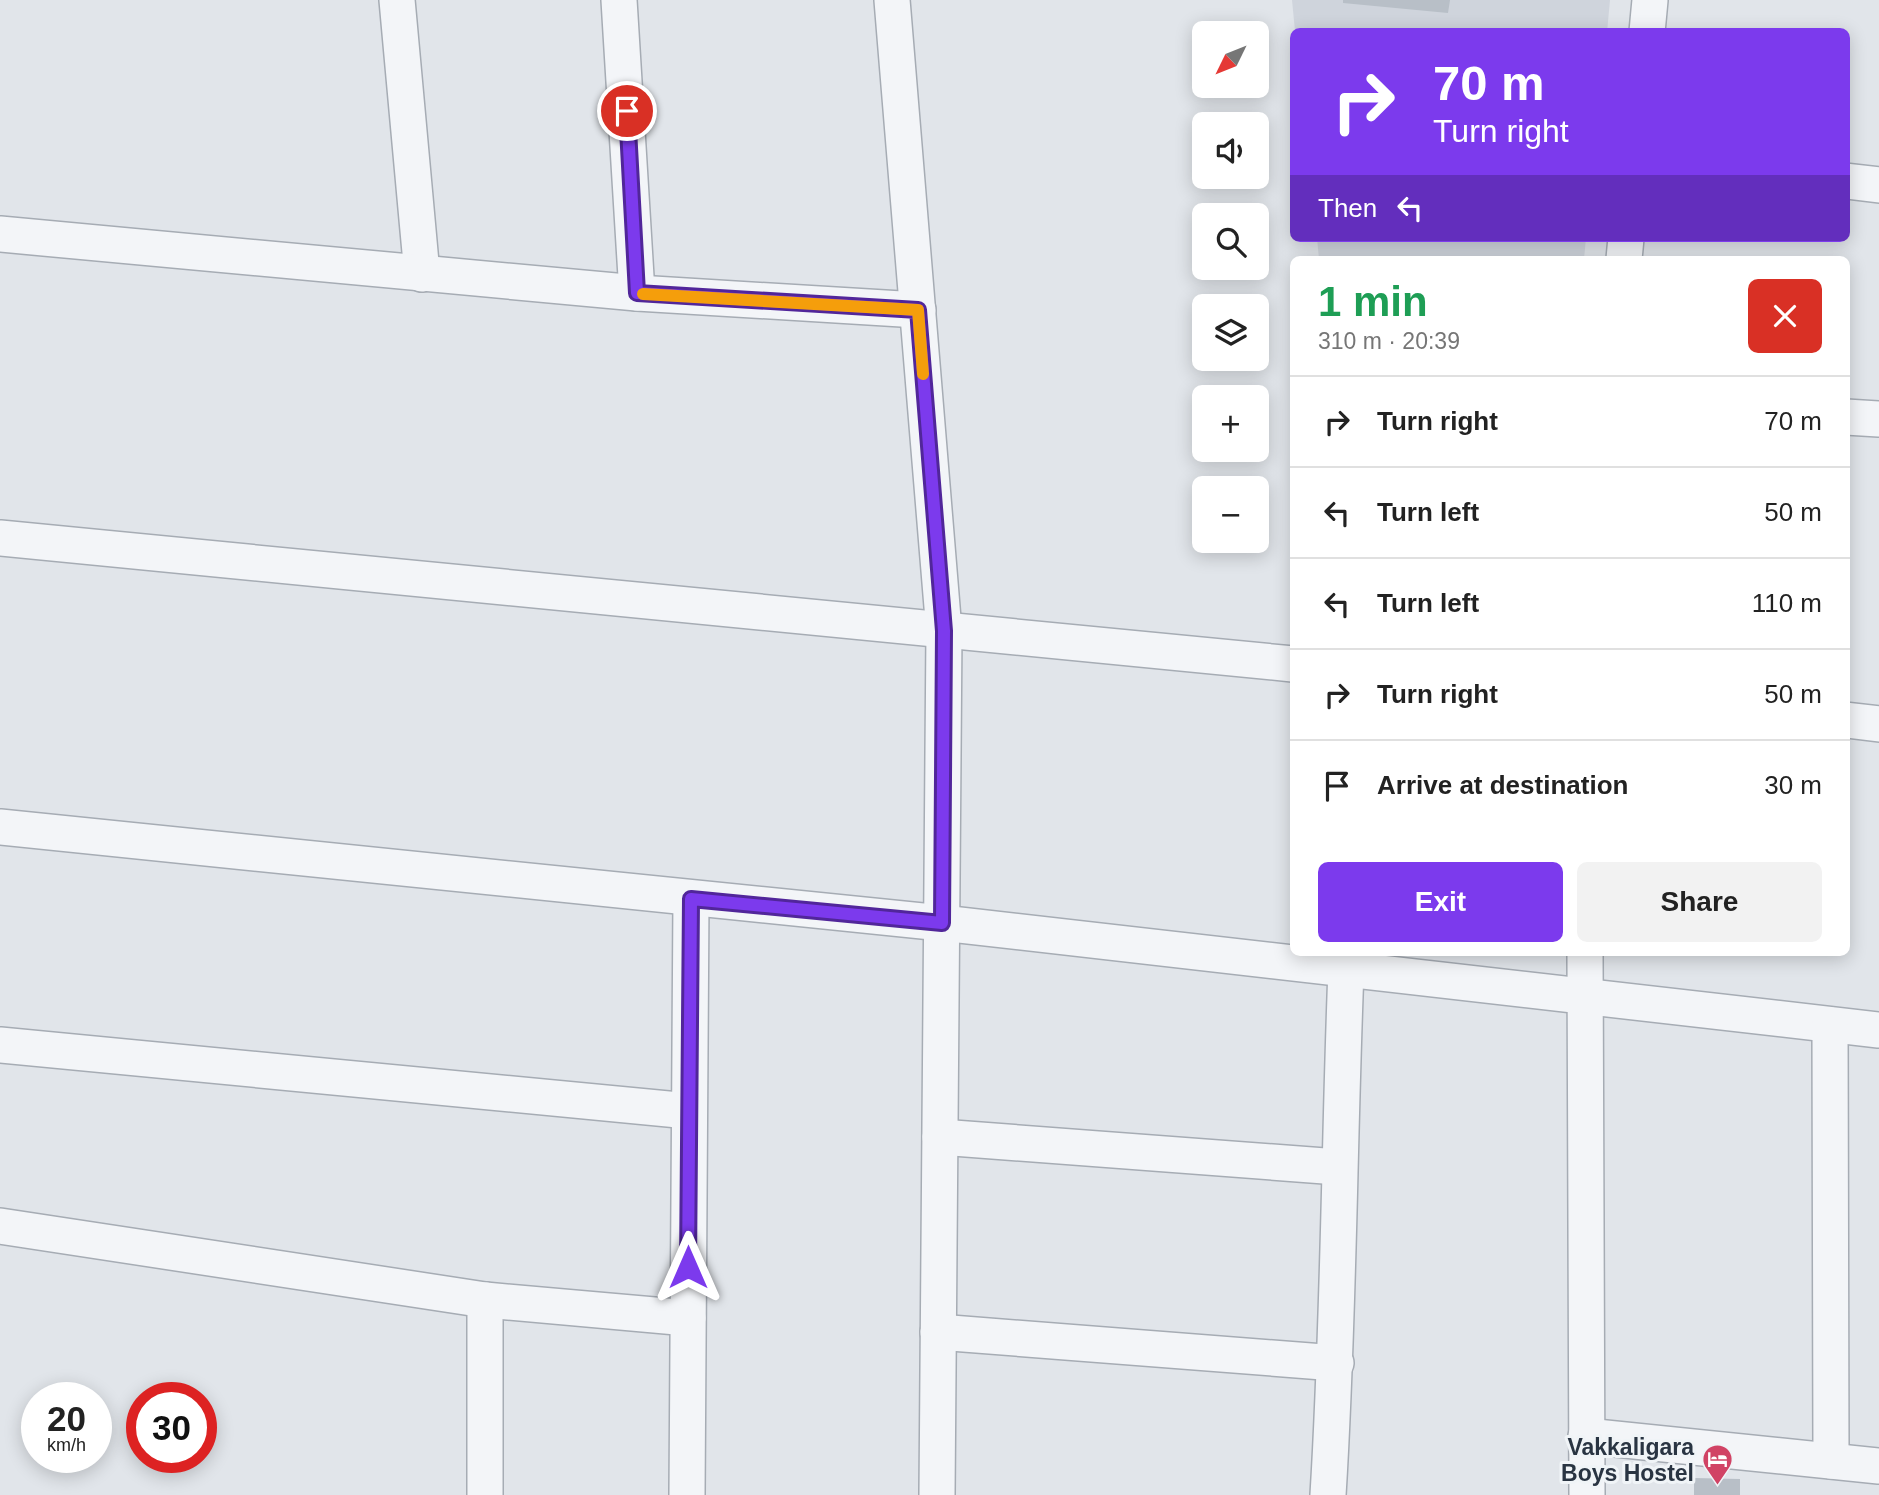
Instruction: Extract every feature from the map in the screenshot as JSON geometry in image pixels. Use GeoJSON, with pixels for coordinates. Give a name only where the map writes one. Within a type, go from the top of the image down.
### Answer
{"type":"FeatureCollection","features":[{"type":"Feature","properties":{"kind":"street"},"geometry":{"type":"LineString","coordinates":[[397,0],[422,274]]}},
{"type":"Feature","properties":{"kind":"street"},"geometry":{"type":"LineString","coordinates":[[619,0],[637,293]]}},
{"type":"Feature","properties":{"kind":"street"},"geometry":{"type":"LineString","coordinates":[[892,0],[944,631],[937,1495]]}},
{"type":"Feature","properties":{"kind":"street"},"geometry":{"type":"LineString","coordinates":[[1647,28],[1650,0]]}},
{"type":"Feature","properties":{"kind":"street"},"geometry":{"type":"LineString","coordinates":[[1850,181],[1879,185]]}},
{"type":"Feature","properties":{"kind":"street"},"geometry":{"type":"LineString","coordinates":[[0,234],[637,293],[918,310]]}},
{"type":"Feature","properties":{"kind":"street"},"geometry":{"type":"LineString","coordinates":[[1850,417],[1879,419]]}},
{"type":"Feature","properties":{"kind":"street"},"geometry":{"type":"LineString","coordinates":[[0,538],[1290,664]]}},
{"type":"Feature","properties":{"kind":"street"},"geometry":{"type":"LineString","coordinates":[[1850,720],[1879,724]]}},
{"type":"Feature","properties":{"kind":"street"},"geometry":{"type":"LineString","coordinates":[[0,827],[942,923],[1879,1030]]}},
{"type":"Feature","properties":{"kind":"street"},"geometry":{"type":"LineString","coordinates":[[687,1495],[691,899]]}},
{"type":"Feature","properties":{"kind":"street"},"geometry":{"type":"LineString","coordinates":[[1585,956],[1587,1495]]}},
{"type":"Feature","properties":{"kind":"street"},"geometry":{"type":"LineString","coordinates":[[1328,1495],[1336,1363],[1338,1167],[1346,970]]}},
{"type":"Feature","properties":{"kind":"street"},"geometry":{"type":"LineString","coordinates":[[1830,1025],[1831,1461]]}},
{"type":"Feature","properties":{"kind":"street"},"geometry":{"type":"LineString","coordinates":[[0,1045],[689,1111]]}},
{"type":"Feature","properties":{"kind":"street"},"geometry":{"type":"LineString","coordinates":[[940,1137],[1338,1167]]}},
{"type":"Feature","properties":{"kind":"street"},"geometry":{"type":"LineString","coordinates":[[0,1226],[485,1300],[688,1318]]}},
{"type":"Feature","properties":{"kind":"street"},"geometry":{"type":"LineString","coordinates":[[485,1300],[485,1495]]}},
{"type":"Feature","properties":{"kind":"street"},"geometry":{"type":"LineString","coordinates":[[938,1332],[1336,1363]]}},
{"type":"Feature","properties":{"kind":"street"},"geometry":{"type":"LineString","coordinates":[[1586,1436],[1879,1466]]}},
{"type":"Feature","properties":{"kind":"shaded area"},"geometry":{"type":"Polygon","coordinates":[[[1292,0],[1610,0],[1607,28],[1295,28],[1292,0]]]}},
{"type":"Feature","properties":{"kind":"shaded area"},"geometry":{"type":"Polygon","coordinates":[[[1317,242],[1586,242],[1584,256],[1319,256],[1317,242]]]}},
{"type":"Feature","properties":{"kind":"building"},"geometry":{"type":"Polygon","coordinates":[[[1343,0],[1450,0],[1448,13],[1343,3],[1343,0]]]}},
{"type":"Feature","properties":{"kind":"building","name":"Vakkaligara Boys Hostel"},"geometry":{"type":"Polygon","coordinates":[[[1694,1478],[1740,1479],[1740,1495],[1694,1495],[1694,1478]]]}},
{"type":"Feature","properties":{"kind":"slow traffic"},"geometry":{"type":"LineString","coordinates":[[643,294],[918,310],[923,374]]}},
{"type":"Feature","properties":{"kind":"place","name":"Vakkaligara Boys Hostel"},"geometry":{"type":"Point","coordinates":[1717,1487]}},
{"type":"Feature","properties":{"kind":"route"},"geometry":{"type":"LineString","coordinates":[[627,111],[637,293],[918,310],[944,631],[942,923],[691,899],[688,1267]]}}]}
